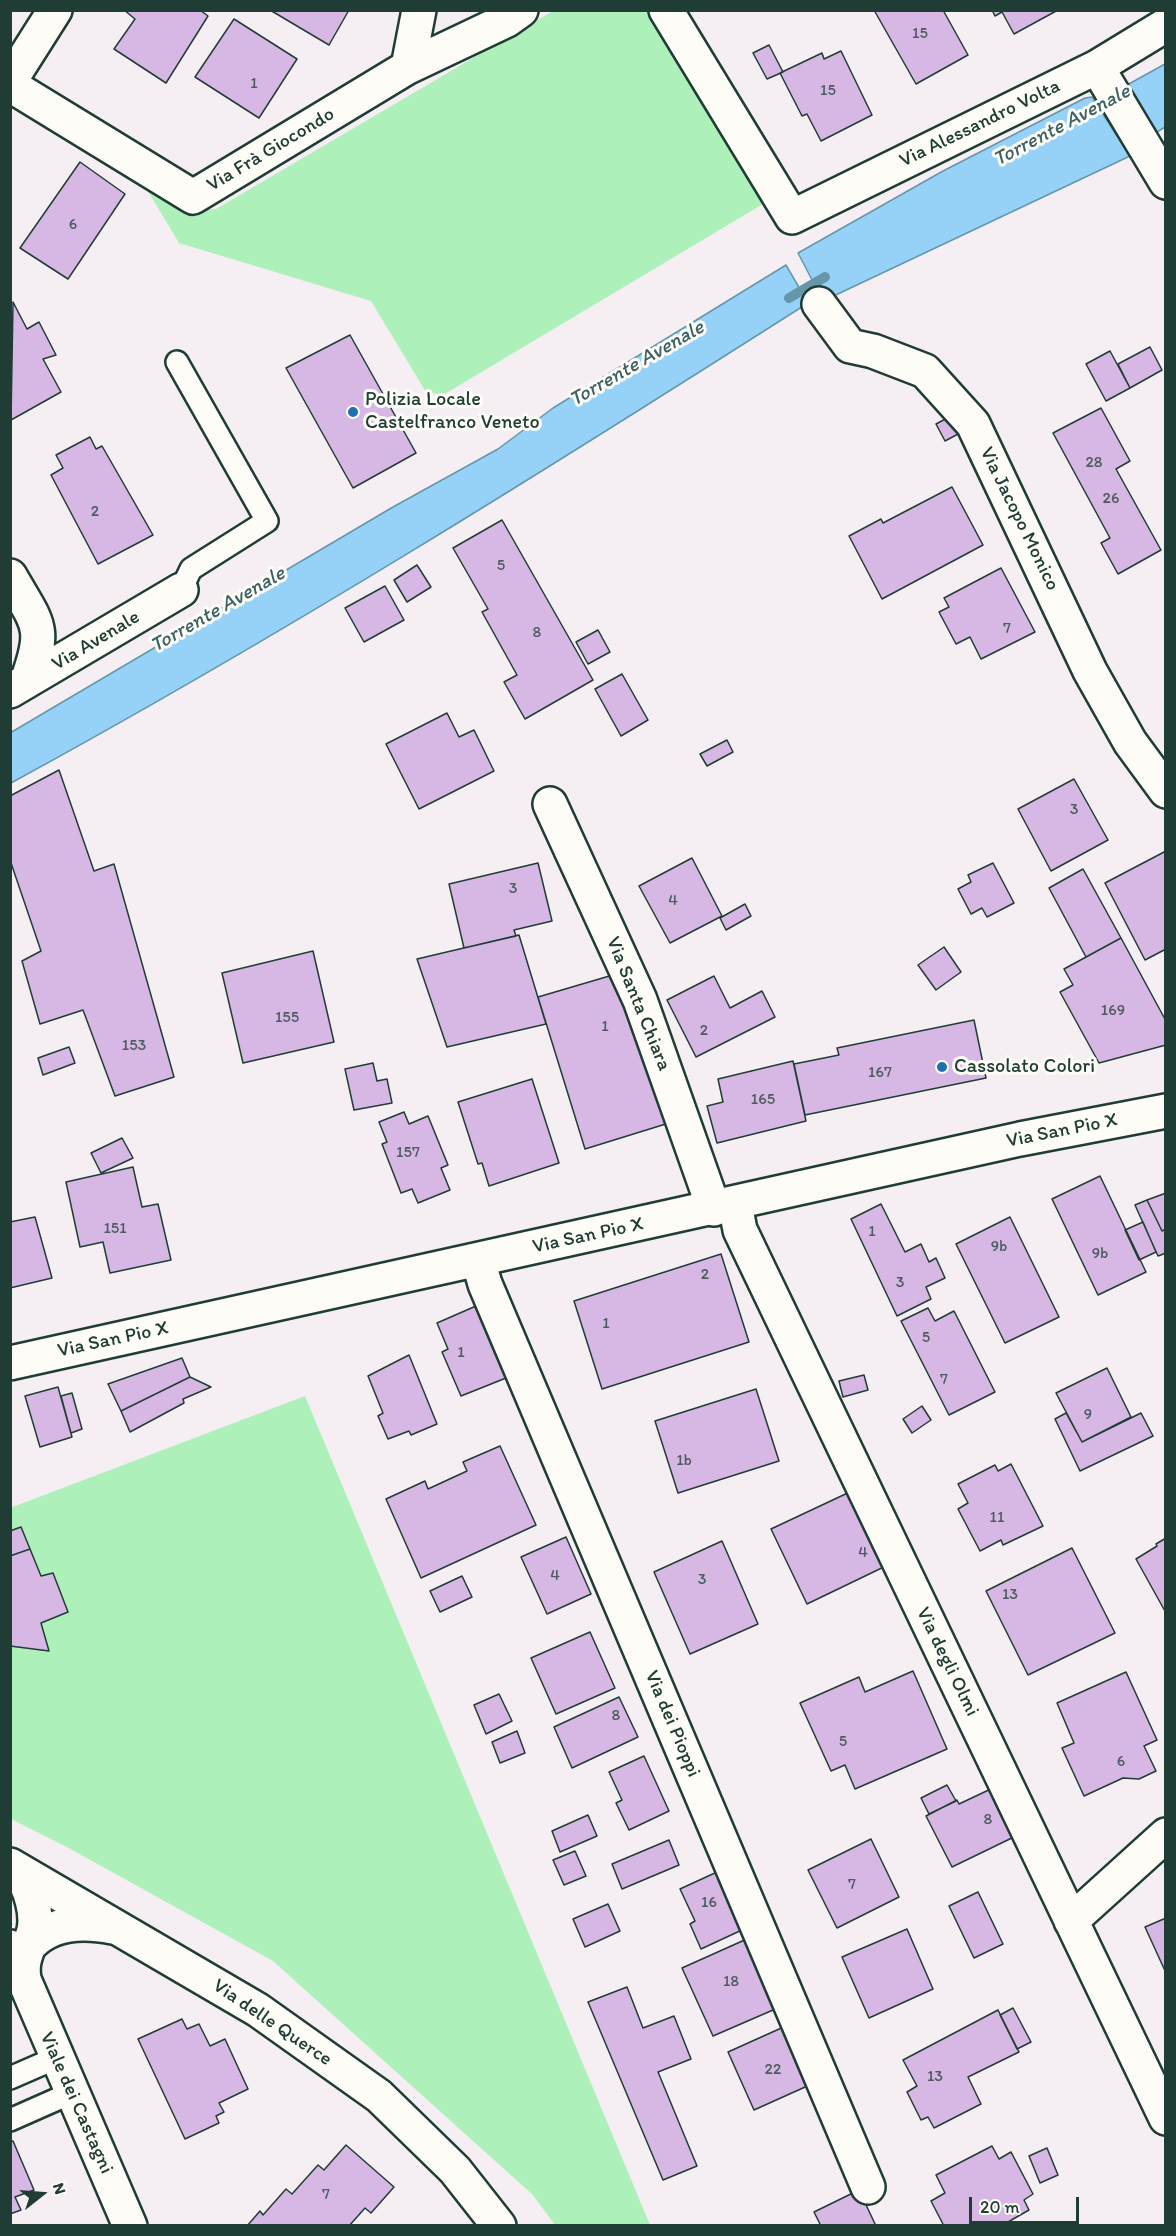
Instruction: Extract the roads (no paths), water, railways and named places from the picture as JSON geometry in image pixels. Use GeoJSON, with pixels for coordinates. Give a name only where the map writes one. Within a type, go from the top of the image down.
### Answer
{"type":"FeatureCollection","features":[{"type":"Feature","properties":{"kind":"street"},"geometry":{"type":"LineString","coordinates":[[10,83],[55,10]]}},
{"type":"Feature","properties":{"kind":"street"},"geometry":{"type":"LineString","coordinates":[[408,67],[419,10]]}},
{"type":"Feature","properties":{"kind":"street","name":"Via Frà Giocondo"},"geometry":{"type":"LineString","coordinates":[[10,83],[193,197],[408,67],[507,20],[521,10]]}},
{"type":"Feature","properties":{"kind":"street","name":"Via Alessandro Volta"},"geometry":{"type":"LineString","coordinates":[[666,10],[792,218],[1104,80],[1166,24],[1152,10]]}},
{"type":"Feature","properties":{"kind":"street"},"geometry":{"type":"LineString","coordinates":[[1104,80],[1166,182]]}},
{"type":"Feature","properties":{"kind":"street","name":"Via Jacopo Monico"},"geometry":{"type":"LineString","coordinates":[[819,304],[850,346],[873,351],[925,371],[973,424],[1090,671],[1130,742],[1166,791]]}},
{"type":"Feature","properties":{"kind":"street"},"geometry":{"type":"LineString","coordinates":[[10,576],[39,632],[37,653],[19,686]]}},
{"type":"Feature","properties":{"kind":"street","name":"Via Avenale"},"geometry":{"type":"LineString","coordinates":[[19,686],[180,590]]}},
{"type":"Feature","properties":{"kind":"street","name":"Via Santa Chiara"},"geometry":{"type":"LineString","coordinates":[[550,804],[640,1000],[725,1206]]}},
{"type":"Feature","properties":{"kind":"street","name":"Via San Pio X"},"geometry":{"type":"LineString","coordinates":[[10,1363],[1020,1139],[1166,1111]]}},
{"type":"Feature","properties":{"kind":"street","name":"Via degli Olmi"},"geometry":{"type":"LineString","coordinates":[[725,1206],[740,1230],[1166,2118]]}},
{"type":"Feature","properties":{"kind":"street","name":"Via dei Pioppi"},"geometry":{"type":"LineString","coordinates":[[478,1260],[489,1295],[868,2187]]}},
{"type":"Feature","properties":{"kind":"street"},"geometry":{"type":"LineString","coordinates":[[1071,1921],[1166,1836]]}},
{"type":"Feature","properties":{"kind":"street"},"geometry":{"type":"LineString","coordinates":[[14,1867],[28,1889],[34,1932],[19,1961]]}},
{"type":"Feature","properties":{"kind":"street","name":"Via delle Querce"},"geometry":{"type":"LineString","coordinates":[[14,1867],[258,2010],[379,2096],[455,2170],[499,2226]]}},
{"type":"Feature","properties":{"kind":"street"},"geometry":{"type":"LineString","coordinates":[[19,1961],[42,1934],[60,1926],[93,1924],[121,1929]]}},
{"type":"Feature","properties":{"kind":"street","name":"Viale dei Castagni"},"geometry":{"type":"LineString","coordinates":[[19,1961],[56,2058],[130,2226]]}},
{"type":"Feature","properties":{"kind":"lane"},"geometry":{"type":"LineString","coordinates":[[177,362],[267,521],[191,569],[180,590]]}},
{"type":"Feature","properties":{"kind":"lane"},"geometry":{"type":"LineString","coordinates":[[10,2078],[56,2058]]}},
{"type":"Feature","properties":{"kind":"lane"},"geometry":{"type":"LineString","coordinates":[[10,2120],[71,2093]]}},
{"type":"Feature","properties":{"kind":"water"},"geometry":{"type":"Polygon","coordinates":[[[1165,64],[1165,127],[1157,132],[1127,85],[1165,64]]]}},
{"type":"Feature","properties":{"kind":"water"},"geometry":{"type":"Polygon","coordinates":[[[1092,97],[1130,156],[823,301],[798,253],[943,171],[1085,98],[1092,97]]]}},
{"type":"Feature","properties":{"kind":"water"},"geometry":{"type":"Polygon","coordinates":[[[786,265],[808,303],[611,428],[314,610],[113,727],[11,783],[10,733],[393,507],[498,449],[553,408],[786,265]]]}},
{"type":"Feature","properties":{"kind":"waterway","name":"Torrente Avenale"},"geometry":{"type":"LineString","coordinates":[[789,298],[825,277]]}},
{"type":"Feature","properties":{"kind":"place","name":"Polizia Locale Castelfranco Veneto"},"geometry":{"type":"Point","coordinates":[353,412]}},
{"type":"Feature","properties":{"kind":"place","name":"Cassolato Colori"},"geometry":{"type":"Point","coordinates":[942,1067]}}]}
